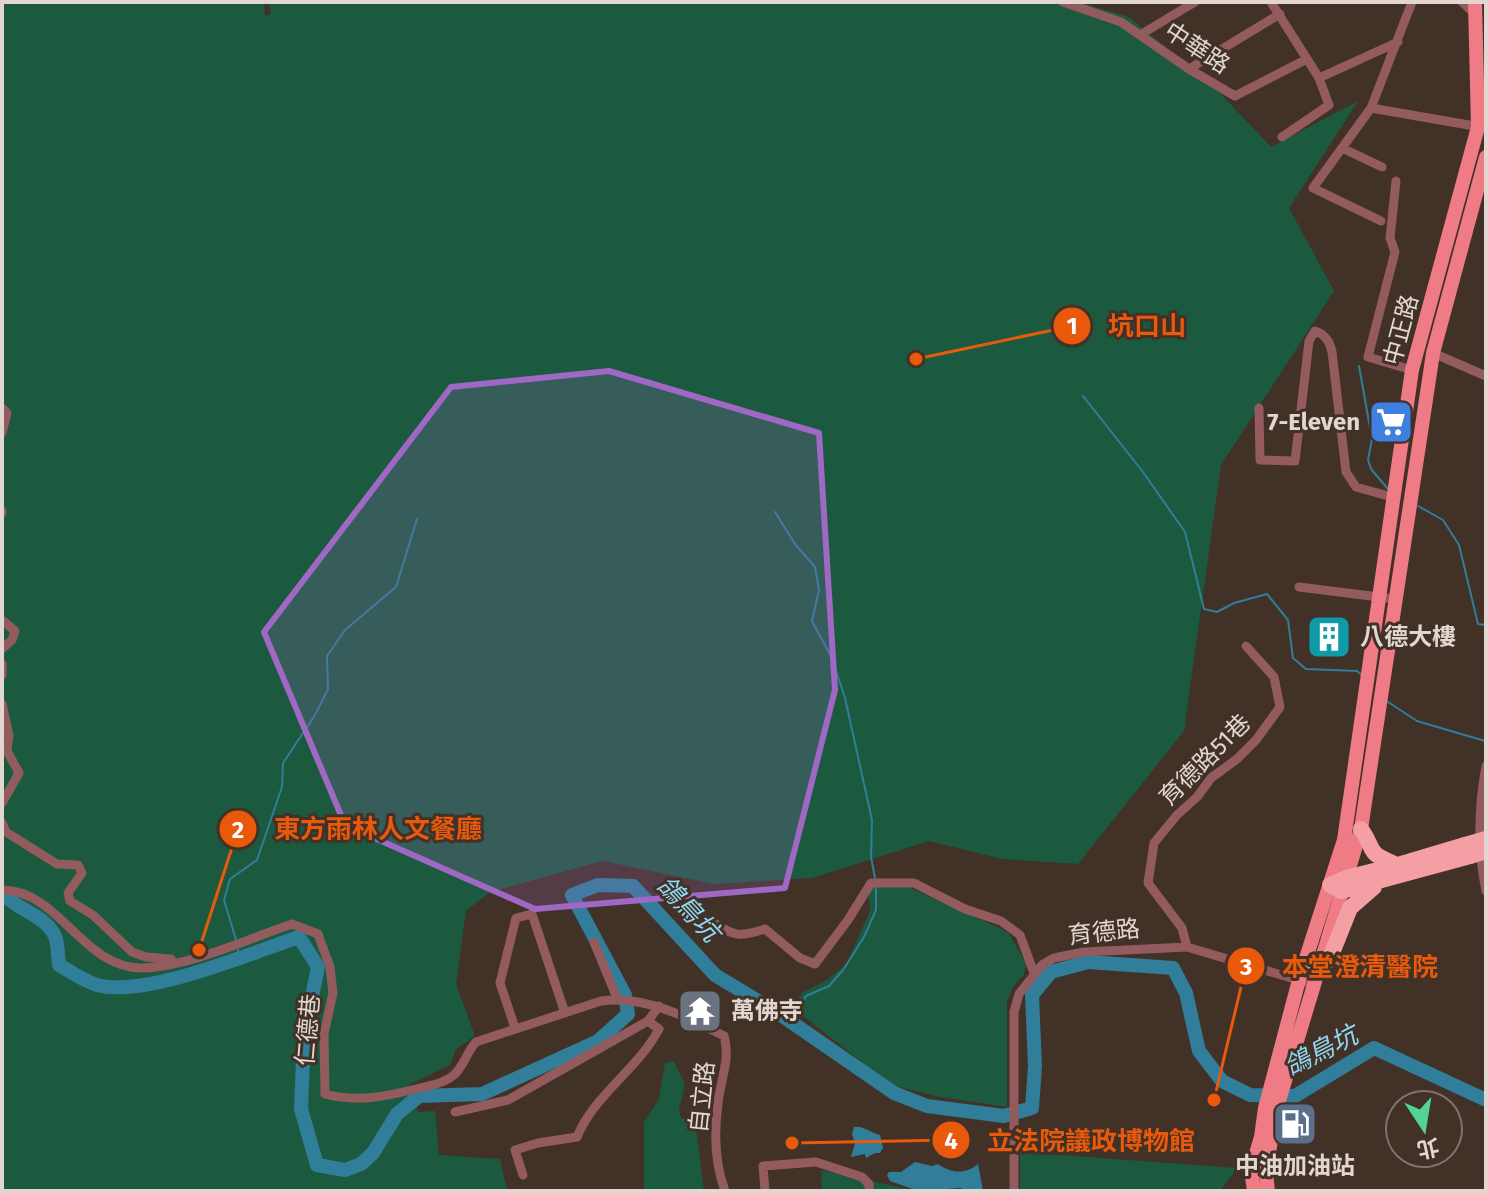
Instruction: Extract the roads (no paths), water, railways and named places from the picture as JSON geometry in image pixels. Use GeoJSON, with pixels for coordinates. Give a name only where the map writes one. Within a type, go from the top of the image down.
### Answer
{"type":"FeatureCollection","features":[{"type":"Feature","properties":{"kind":"highway"},"geometry":{"type":"LineString","coordinates":[[1361,829],[1375,854],[1398,865]]}},
{"type":"Feature","properties":{"kind":"highway"},"geometry":{"type":"LineString","coordinates":[[1339,884],[1380,882],[1474,851],[1486,839]]}},
{"type":"Feature","properties":{"kind":"highway"},"geometry":{"type":"LineString","coordinates":[[1339,884],[1398,865],[1474,851]]}},
{"type":"Feature","properties":{"kind":"highway"},"geometry":{"type":"LineString","coordinates":[[1317,978],[1330,958],[1350,908],[1380,882]]}},
{"type":"Feature","properties":{"kind":"main road","name":"中正路"},"geometry":{"type":"LineString","coordinates":[[1339,884],[1412,370],[1482,128],[1475,8]]}},
{"type":"Feature","properties":{"kind":"main road","name":"中正路"},"geometry":{"type":"LineString","coordinates":[[1361,829],[1433,353],[1486,157]]}},
{"type":"Feature","properties":{"kind":"main road"},"geometry":{"type":"LineString","coordinates":[[1408,395],[1426,396]]}},
{"type":"Feature","properties":{"kind":"main road"},"geometry":{"type":"LineString","coordinates":[[1254,1191],[1299,980],[1361,829]]}},
{"type":"Feature","properties":{"kind":"main road"},"geometry":{"type":"LineString","coordinates":[[1277,1086],[1317,978],[1339,884]]}},
{"type":"Feature","properties":{"kind":"main road"},"geometry":{"type":"LineString","coordinates":[[1258,1172],[1268,1191]]}},
{"type":"Feature","properties":{"kind":"street","name":"中華路"},"geometry":{"type":"LineString","coordinates":[[1063,2],[1121,22],[1235,96],[1307,59]]}},
{"type":"Feature","properties":{"kind":"street"},"geometry":{"type":"LineString","coordinates":[[1140,35],[1195,2]]}},
{"type":"Feature","properties":{"kind":"street"},"geometry":{"type":"LineString","coordinates":[[1271,2],[1319,78],[1329,105],[1282,137]]}},
{"type":"Feature","properties":{"kind":"street"},"geometry":{"type":"LineString","coordinates":[[1381,221],[1313,188],[1371,108],[1412,2]]}},
{"type":"Feature","properties":{"kind":"street"},"geometry":{"type":"LineString","coordinates":[[1462,2],[1475,8]]}},
{"type":"Feature","properties":{"kind":"street"},"geometry":{"type":"LineString","coordinates":[[1189,69],[1280,14]]}},
{"type":"Feature","properties":{"kind":"street"},"geometry":{"type":"LineString","coordinates":[[1319,78],[1398,42]]}},
{"type":"Feature","properties":{"kind":"street"},"geometry":{"type":"LineString","coordinates":[[1371,108],[1482,128]]}},
{"type":"Feature","properties":{"kind":"street"},"geometry":{"type":"LineString","coordinates":[[1342,148],[1382,167]]}},
{"type":"Feature","properties":{"kind":"street"},"geometry":{"type":"LineString","coordinates":[[1396,181],[1390,238],[1395,252],[1368,357],[1412,370]]}},
{"type":"Feature","properties":{"kind":"street"},"geometry":{"type":"LineString","coordinates":[[1259,408],[1260,460],[1295,461],[1309,341],[1315,331],[1322,333],[1332,352],[1346,472],[1356,487],[1392,497]]}},
{"type":"Feature","properties":{"kind":"street"},"geometry":{"type":"LineString","coordinates":[[1433,353],[1486,376]]}},
{"type":"Feature","properties":{"kind":"street"},"geometry":{"type":"LineString","coordinates":[[2,408],[7,413],[2,433]]}},
{"type":"Feature","properties":{"kind":"street"},"geometry":{"type":"LineString","coordinates":[[1299,587],[1395,599]]}},
{"type":"Feature","properties":{"kind":"street"},"geometry":{"type":"LineString","coordinates":[[2,620],[15,631],[12,640],[2,649]]}},
{"type":"Feature","properties":{"kind":"street","name":"育德路51巷"},"geometry":{"type":"LineString","coordinates":[[1187,947],[1182,928],[1148,883],[1154,843],[1211,778],[1256,740],[1280,707],[1274,677],[1246,646]]}},
{"type":"Feature","properties":{"kind":"street"},"geometry":{"type":"LineString","coordinates":[[2,664],[2,675]]}},
{"type":"Feature","properties":{"kind":"street"},"geometry":{"type":"LineString","coordinates":[[2,704],[9,736],[7,751],[19,773],[2,803]]}},
{"type":"Feature","properties":{"kind":"street"},"geometry":{"type":"LineString","coordinates":[[1486,766],[1478,828],[1486,891]]}},
{"type":"Feature","properties":{"kind":"street","name":"仁德巷"},"geometry":{"type":"LineString","coordinates":[[2,823],[6,832],[57,864],[78,865],[82,873],[68,893],[70,901],[93,915],[132,952],[146,957],[187,959]]}},
{"type":"Feature","properties":{"kind":"street"},"geometry":{"type":"LineString","coordinates":[[713,922],[724,930],[742,936],[765,929],[800,958],[815,964],[871,883],[914,883],[965,909],[1001,921],[1020,935],[1034,973],[1019,994],[1014,1012],[1014,1191]]}},
{"type":"Feature","properties":{"kind":"street","name":"仁德巷"},"geometry":{"type":"LineString","coordinates":[[2,890],[17,890],[55,913],[90,948],[109,959],[144,968],[207,956],[292,924],[318,934],[330,967],[333,993],[324,1034],[325,1094],[342,1098],[371,1099],[447,1080],[458,1071],[467,1051],[476,1042],[601,1001],[620,999]]}},
{"type":"Feature","properties":{"kind":"street"},"geometry":{"type":"LineString","coordinates":[[515,1028],[500,983],[516,918],[532,914],[565,1013]]}},
{"type":"Feature","properties":{"kind":"street"},"geometry":{"type":"LineString","coordinates":[[455,1112],[508,1100],[648,1021],[656,1005],[620,999],[594,942]]}},
{"type":"Feature","properties":{"kind":"street","name":"育德路"},"geometry":{"type":"LineString","coordinates":[[1034,973],[1054,958],[1070,953],[1187,947],[1299,980],[1317,978]]}},
{"type":"Feature","properties":{"kind":"street","name":"自立路"},"geometry":{"type":"LineString","coordinates":[[656,1005],[724,1036],[727,1060],[716,1130],[718,1167],[725,1191]]}},
{"type":"Feature","properties":{"kind":"street"},"geometry":{"type":"LineString","coordinates":[[523,1175],[515,1150],[546,1141],[577,1137],[588,1116],[649,1048],[659,1029],[648,1021]]}},
{"type":"Feature","properties":{"kind":"street"},"geometry":{"type":"LineString","coordinates":[[765,1191],[763,1166],[816,1162],[862,1177],[869,1184],[869,1191]]}},
{"type":"Feature","properties":{"kind":"water"},"geometry":{"type":"Polygon","coordinates":[[[854,1127],[880,1135],[883,1148],[880,1153],[866,1158],[865,1154],[851,1157],[855,1143],[852,1134],[854,1127]]]}},
{"type":"Feature","properties":{"kind":"water"},"geometry":{"type":"Polygon","coordinates":[[[915,1162],[932,1166],[938,1164],[958,1172],[978,1164],[983,1191],[965,1191],[961,1188],[918,1191],[890,1181],[889,1172],[901,1172],[915,1162]]]}},
{"type":"Feature","properties":{"kind":"waterway"},"geometry":{"type":"LineString","coordinates":[[1359,366],[1372,439],[1368,460],[1371,469],[1388,489]]}},
{"type":"Feature","properties":{"kind":"waterway"},"geometry":{"type":"LineString","coordinates":[[1083,396],[1185,532],[1204,609],[1217,612],[1234,603],[1267,594],[1288,620],[1293,658],[1306,669],[1357,671],[1362,675]]}},
{"type":"Feature","properties":{"kind":"waterway"},"geometry":{"type":"LineString","coordinates":[[1418,506],[1443,520],[1459,545],[1478,624],[1486,625]]}},
{"type":"Feature","properties":{"kind":"waterway"},"geometry":{"type":"LineString","coordinates":[[775,512],[795,544],[815,567],[819,590],[812,621],[831,656],[845,698],[872,820],[871,857],[875,878]]}},
{"type":"Feature","properties":{"kind":"waterway"},"geometry":{"type":"LineString","coordinates":[[236,940],[224,900],[230,879],[257,860],[282,787],[283,763],[315,715],[328,689],[327,656],[345,630],[396,587],[417,519]]}},
{"type":"Feature","properties":{"kind":"waterway"},"geometry":{"type":"LineString","coordinates":[[1385,700],[1417,721],[1485,741]]}},
{"type":"Feature","properties":{"kind":"waterway","name":"鴿鳥坑"},"geometry":{"type":"LineString","coordinates":[[2,893],[47,924],[57,942],[59,965],[97,985],[117,987],[169,980],[299,937],[318,967],[304,1035],[301,1109],[317,1165],[345,1170],[361,1164],[373,1153],[397,1114],[419,1096],[482,1094],[598,1041],[628,1014],[625,995],[572,895],[598,885],[633,886],[715,975],[781,1015],[894,1093],[927,1106],[1004,1116],[1032,1108],[1035,1066],[1032,995],[1051,972],[1088,962],[1173,968],[1186,993],[1199,1051],[1222,1081],[1250,1095],[1295,1096],[1374,1048],[1486,1100]]}},
{"type":"Feature","properties":{"kind":"waterway"},"geometry":{"type":"LineString","coordinates":[[791,1022],[806,996],[829,986],[843,970],[864,937],[876,910],[876,888]]}},
{"type":"Feature","properties":{"kind":"waterway"},"geometry":{"type":"LineString","coordinates":[[237,946],[240,956]]}},
{"type":"Feature","properties":{"kind":"place","name":"坑口山"},"geometry":{"type":"Point","coordinates":[916,359]}},
{"type":"Feature","properties":{"kind":"place","name":"7-Eleven"},"geometry":{"type":"Point","coordinates":[1391,422]}},
{"type":"Feature","properties":{"kind":"place","name":"八德大樓"},"geometry":{"type":"Point","coordinates":[1329,637]}},
{"type":"Feature","properties":{"kind":"place","name":"東方雨林人文餐廳"},"geometry":{"type":"Point","coordinates":[199,950]}},
{"type":"Feature","properties":{"kind":"place","name":"萬佛寺"},"geometry":{"type":"Point","coordinates":[700,1011]}},
{"type":"Feature","properties":{"kind":"place","name":"本堂澄清醫院"},"geometry":{"type":"Point","coordinates":[1214,1100]}},
{"type":"Feature","properties":{"kind":"place","name":"中油加油站"},"geometry":{"type":"Point","coordinates":[1295,1124]}},
{"type":"Feature","properties":{"kind":"place","name":"立法院議政博物館"},"geometry":{"type":"Point","coordinates":[792,1143]}}]}
